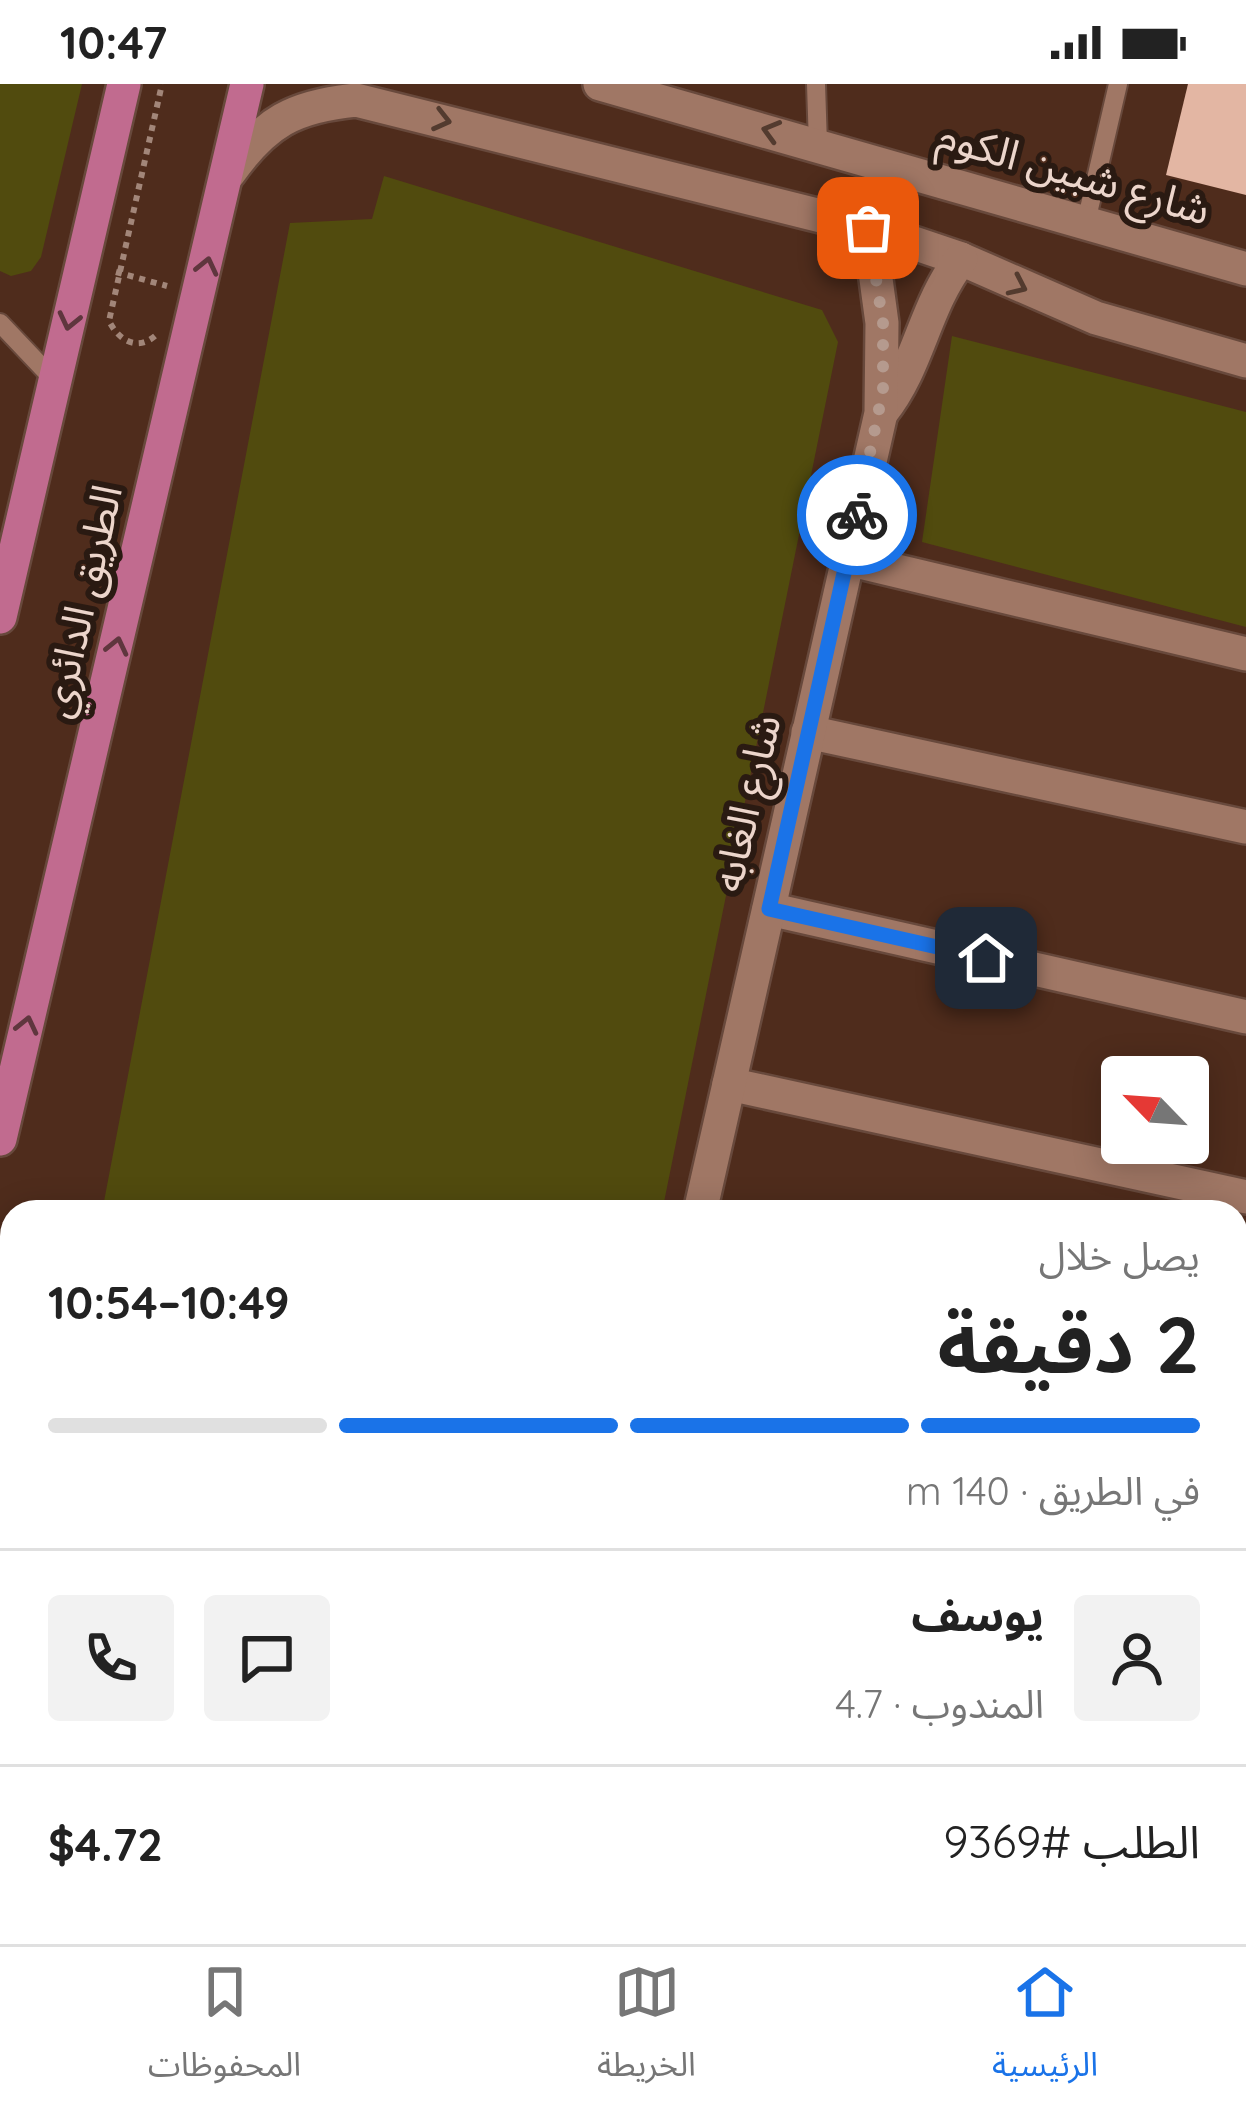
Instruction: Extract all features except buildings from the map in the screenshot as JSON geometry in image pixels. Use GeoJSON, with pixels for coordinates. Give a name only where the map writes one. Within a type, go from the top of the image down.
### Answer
{"type":"FeatureCollection","features":[{"type":"Feature","properties":{"kind":"main road","name":"الطريق الدائري"},"geometry":{"type":"LineString","coordinates":[[0,617],[124,84]]}},
{"type":"Feature","properties":{"kind":"main road","name":"الطريق الدائري"},"geometry":{"type":"LineString","coordinates":[[0,1139],[247,84]]}},
{"type":"Feature","properties":{"kind":"street","name":"شارع شبين الكوم"},"geometry":{"type":"LineString","coordinates":[[600,84],[690,101],[818,145],[1246,269]]}},
{"type":"Feature","properties":{"kind":"street"},"geometry":{"type":"LineString","coordinates":[[229,172],[251,141],[282,118],[317,103],[390,96],[868,228],[961,259],[1096,318],[1246,361]]}},
{"type":"Feature","properties":{"kind":"street","name":"شارع الغابه"},"geometry":{"type":"LineString","coordinates":[[703,1200],[881,413],[883,323],[868,228]]}},
{"type":"Feature","properties":{"kind":"street","name":"شارع الغابه"},"geometry":{"type":"LineString","coordinates":[[881,413],[909,369],[933,300],[961,259]]}},
{"type":"Feature","properties":{"kind":"street"},"geometry":{"type":"LineString","coordinates":[[847,560],[1246,654]]}},
{"type":"Feature","properties":{"kind":"street"},"geometry":{"type":"LineString","coordinates":[[808,732],[1246,827]]}},
{"type":"Feature","properties":{"kind":"street"},"geometry":{"type":"LineString","coordinates":[[769,909],[1246,1017]]}},
{"type":"Feature","properties":{"kind":"street"},"geometry":{"type":"LineString","coordinates":[[729,1084],[1246,1197]]}},
{"type":"Feature","properties":{"kind":"lane"},"geometry":{"type":"LineString","coordinates":[[816,84],[818,145]]}},
{"type":"Feature","properties":{"kind":"lane"},"geometry":{"type":"LineString","coordinates":[[1086,221],[1118,84]]}},
{"type":"Feature","properties":{"kind":"lane"},"geometry":{"type":"LineString","coordinates":[[0,323],[55,381]]}},
{"type":"Feature","properties":{"kind":"path"},"geometry":{"type":"LineString","coordinates":[[162,84],[109,320],[117,336],[133,344],[149,342],[162,330]]}},
{"type":"Feature","properties":{"kind":"path"},"geometry":{"type":"LineString","coordinates":[[83,263],[172,287],[169,300]]}},
{"type":"Feature","properties":{"kind":"shaded area"},"geometry":{"type":"Polygon","coordinates":[[[0,84],[82,84],[41,257],[31,271],[11,276],[0,271],[0,84]]]}},
{"type":"Feature","properties":{"kind":"shaded area"},"geometry":{"type":"Polygon","coordinates":[[[384,176],[822,310],[838,342],[664,1200],[104,1200],[290,223],[372,219],[384,176]]]}},
{"type":"Feature","properties":{"kind":"shaded area"},"geometry":{"type":"Polygon","coordinates":[[[952,336],[1246,412],[1246,627],[922,542],[952,336]]]}},
{"type":"Feature","properties":{"kind":"way so far"},"geometry":{"type":"LineString","coordinates":[[857,515],[883,390],[883,323],[868,228]]}},
{"type":"Feature","properties":{"kind":"route"},"geometry":{"type":"LineString","coordinates":[[857,515],[769,909],[986,958]]}}]}
